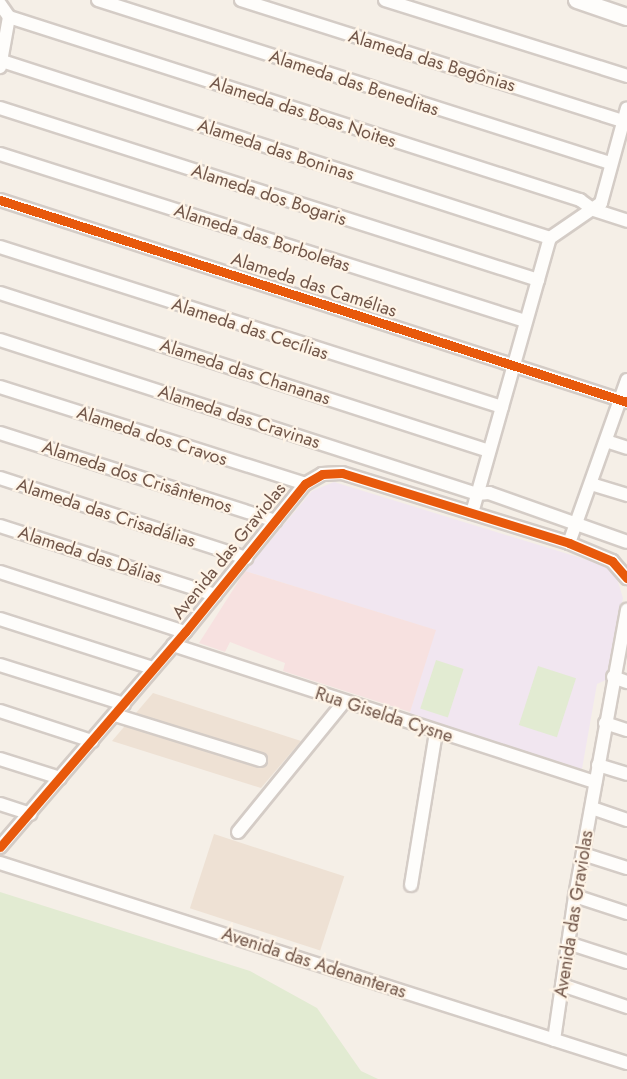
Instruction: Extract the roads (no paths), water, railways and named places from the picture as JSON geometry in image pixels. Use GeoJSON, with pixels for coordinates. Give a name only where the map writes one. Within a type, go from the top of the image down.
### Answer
{"type":"FeatureCollection","features":[{"type":"Feature","properties":{"kind":"street","name":"Alameda das Beneditas"},"geometry":{"type":"LineString","coordinates":[[98,0],[610,163]]}},
{"type":"Feature","properties":{"kind":"street","name":"Alameda das Begônias"},"geometry":{"type":"LineString","coordinates":[[241,0],[623,121]]}},
{"type":"Feature","properties":{"kind":"street"},"geometry":{"type":"LineString","coordinates":[[385,0],[627,76]]}},
{"type":"Feature","properties":{"kind":"street"},"geometry":{"type":"LineString","coordinates":[[578,0],[627,17]]}},
{"type":"Feature","properties":{"kind":"street"},"geometry":{"type":"LineString","coordinates":[[0,4],[9,17],[1,65]]}},
{"type":"Feature","properties":{"kind":"street","name":"Alameda das Boas Noites"},"geometry":{"type":"LineString","coordinates":[[9,17],[580,200],[594,210],[627,221]]}},
{"type":"Feature","properties":{"kind":"street","name":"Alameda das Boninas"},"geometry":{"type":"LineString","coordinates":[[1,65],[550,238]]}},
{"type":"Feature","properties":{"kind":"street","name":"Alameda dos Bogaris"},"geometry":{"type":"LineString","coordinates":[[0,108],[538,280]]}},
{"type":"Feature","properties":{"kind":"street"},"geometry":{"type":"LineString","coordinates":[[472,513],[550,238],[557,230],[594,210],[601,203],[610,163],[627,108]]}},
{"type":"Feature","properties":{"kind":"street","name":"Alameda das Borboletas"},"geometry":{"type":"LineString","coordinates":[[0,154],[525,321]]}},
{"type":"Feature","properties":{"kind":"street","name":"Alameda das Camélias"},"geometry":{"type":"LineString","coordinates":[[0,200],[623,401]]}},
{"type":"Feature","properties":{"kind":"street","name":"Alameda das Cecílias"},"geometry":{"type":"LineString","coordinates":[[0,247],[502,407]]}},
{"type":"Feature","properties":{"kind":"street","name":"Alameda das Chananas"},"geometry":{"type":"LineString","coordinates":[[0,293],[489,451]]}},
{"type":"Feature","properties":{"kind":"street","name":"Alameda das Cravinas"},"geometry":{"type":"LineString","coordinates":[[0,340],[477,494],[489,493],[627,542]]}},
{"type":"Feature","properties":{"kind":"street"},"geometry":{"type":"LineString","coordinates":[[569,543],[623,401],[627,380]]}},
{"type":"Feature","properties":{"kind":"street","name":"Alameda dos Cravos"},"geometry":{"type":"LineString","coordinates":[[0,387],[305,484]]}},
{"type":"Feature","properties":{"kind":"street","name":"Alameda dos Crisântemos"},"geometry":{"type":"LineString","coordinates":[[0,433],[275,520]]}},
{"type":"Feature","properties":{"kind":"street"},"geometry":{"type":"LineString","coordinates":[[606,441],[627,448]]}},
{"type":"Feature","properties":{"kind":"street","name":"Avenida das Graviolas"},"geometry":{"type":"LineString","coordinates":[[0,847],[185,632],[305,484],[322,474],[342,473],[569,543],[612,561],[627,578]]}},
{"type":"Feature","properties":{"kind":"street","name":"Alameda das Crisadálias"},"geometry":{"type":"LineString","coordinates":[[0,478],[246,558]]}},
{"type":"Feature","properties":{"kind":"street"},"geometry":{"type":"LineString","coordinates":[[591,484],[627,495]]}},
{"type":"Feature","properties":{"kind":"street","name":"Alameda das Dálias"},"geometry":{"type":"LineString","coordinates":[[0,526],[215,595]]}},
{"type":"Feature","properties":{"kind":"street"},"geometry":{"type":"LineString","coordinates":[[0,572],[185,632]]}},
{"type":"Feature","properties":{"kind":"street","name":"Avenida das Graviolas"},"geometry":{"type":"LineString","coordinates":[[554,1040],[575,896],[613,677],[625,635],[627,610]]}},
{"type":"Feature","properties":{"kind":"street"},"geometry":{"type":"LineString","coordinates":[[0,619],[153,668]]}},
{"type":"Feature","properties":{"kind":"street","name":"Rua Giselda Cysne"},"geometry":{"type":"LineString","coordinates":[[173,645],[436,733],[595,782]]}},
{"type":"Feature","properties":{"kind":"street"},"geometry":{"type":"LineString","coordinates":[[0,665],[124,704]]}},
{"type":"Feature","properties":{"kind":"street"},"geometry":{"type":"LineString","coordinates":[[613,677],[627,682]]}},
{"type":"Feature","properties":{"kind":"street"},"geometry":{"type":"LineString","coordinates":[[238,832],[344,702]]}},
{"type":"Feature","properties":{"kind":"street"},"geometry":{"type":"LineString","coordinates":[[0,711],[92,741]]}},
{"type":"Feature","properties":{"kind":"street"},"geometry":{"type":"LineString","coordinates":[[115,715],[260,760]]}},
{"type":"Feature","properties":{"kind":"street"},"geometry":{"type":"LineString","coordinates":[[605,723],[627,730]]}},
{"type":"Feature","properties":{"kind":"street"},"geometry":{"type":"LineString","coordinates":[[411,885],[436,733]]}},
{"type":"Feature","properties":{"kind":"street"},"geometry":{"type":"LineString","coordinates":[[0,759],[60,778]]}},
{"type":"Feature","properties":{"kind":"street"},"geometry":{"type":"LineString","coordinates":[[598,765],[627,774]]}},
{"type":"Feature","properties":{"kind":"street"},"geometry":{"type":"LineString","coordinates":[[0,804],[30,814]]}},
{"type":"Feature","properties":{"kind":"street"},"geometry":{"type":"LineString","coordinates":[[592,808],[627,820]]}},
{"type":"Feature","properties":{"kind":"street"},"geometry":{"type":"LineString","coordinates":[[583,854],[627,868]]}},
{"type":"Feature","properties":{"kind":"street","name":"Avenida das Adenanteras"},"geometry":{"type":"LineString","coordinates":[[0,863],[627,1063]]}},
{"type":"Feature","properties":{"kind":"street"},"geometry":{"type":"LineString","coordinates":[[575,896],[627,913]]}},
{"type":"Feature","properties":{"kind":"street"},"geometry":{"type":"LineString","coordinates":[[568,943],[627,962]]}},
{"type":"Feature","properties":{"kind":"street"},"geometry":{"type":"LineString","coordinates":[[562,985],[627,1007]]}}]}
